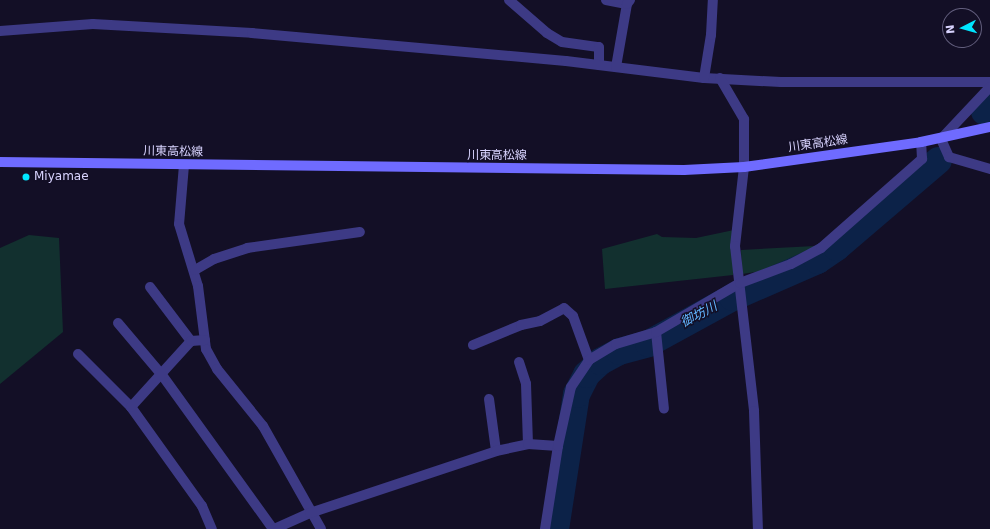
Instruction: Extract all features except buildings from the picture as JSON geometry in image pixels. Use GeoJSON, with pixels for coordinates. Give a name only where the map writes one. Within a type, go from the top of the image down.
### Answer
{"type":"FeatureCollection","features":[{"type":"Feature","properties":{"kind":"main road","name":"川東高松線"},"geometry":{"type":"LineString","coordinates":[[0,162],[684,170],[744,167],[922,142],[990,127]]}},
{"type":"Feature","properties":{"kind":"street"},"geometry":{"type":"LineString","coordinates":[[509,0],[547,33],[562,42],[599,47],[599,65]]}},
{"type":"Feature","properties":{"kind":"street"},"geometry":{"type":"LineString","coordinates":[[606,0],[628,2],[616,67]]}},
{"type":"Feature","properties":{"kind":"street"},"geometry":{"type":"LineString","coordinates":[[704,78],[711,35],[713,0]]}},
{"type":"Feature","properties":{"kind":"street"},"geometry":{"type":"LineString","coordinates":[[0,31],[93,24],[252,33],[599,65],[704,78],[781,82],[990,82]]}},
{"type":"Feature","properties":{"kind":"street"},"geometry":{"type":"LineString","coordinates":[[720,78],[744,119],[744,167],[735,246],[754,411],[758,529]]}},
{"type":"Feature","properties":{"kind":"street"},"geometry":{"type":"LineString","coordinates":[[990,87],[941,139],[949,157],[990,169]]}},
{"type":"Feature","properties":{"kind":"street"},"geometry":{"type":"LineString","coordinates":[[545,529],[558,446],[571,387],[589,360],[616,344],[656,333],[741,291],[821,248],[922,159],[922,142]]}},
{"type":"Feature","properties":{"kind":"street"},"geometry":{"type":"LineString","coordinates":[[184,165],[179,224],[195,270],[206,349],[217,369],[263,426],[310,513],[321,529]]}},
{"type":"Feature","properties":{"kind":"street"},"geometry":{"type":"LineString","coordinates":[[195,270],[214,260],[247,248],[360,232]]}},
{"type":"Feature","properties":{"kind":"street"},"geometry":{"type":"LineString","coordinates":[[150,287],[191,341]]}},
{"type":"Feature","properties":{"kind":"street"},"geometry":{"type":"LineString","coordinates":[[473,345],[521,325],[540,321],[564,308],[573,316],[589,360]]}},
{"type":"Feature","properties":{"kind":"street"},"geometry":{"type":"LineString","coordinates":[[118,323],[162,375],[274,529],[310,513],[496,451],[528,444],[558,446]]}},
{"type":"Feature","properties":{"kind":"street"},"geometry":{"type":"LineString","coordinates":[[656,333],[664,409]]}},
{"type":"Feature","properties":{"kind":"street"},"geometry":{"type":"LineString","coordinates":[[132,407],[191,341],[205,340]]}},
{"type":"Feature","properties":{"kind":"street"},"geometry":{"type":"LineString","coordinates":[[78,354],[132,407],[202,506],[212,529]]}},
{"type":"Feature","properties":{"kind":"street"},"geometry":{"type":"LineString","coordinates":[[519,362],[526,384],[528,444]]}},
{"type":"Feature","properties":{"kind":"street"},"geometry":{"type":"LineString","coordinates":[[489,399],[496,451]]}},
{"type":"Feature","properties":{"kind":"green space"},"geometry":{"type":"Polygon","coordinates":[[[734,230],[733,275],[605,289],[602,249],[657,234],[662,237],[696,238],[734,230]]]}},
{"type":"Feature","properties":{"kind":"green space"},"geometry":{"type":"Polygon","coordinates":[[[29,235],[59,238],[63,332],[0,384],[0,248],[29,235]]]}},
{"type":"Feature","properties":{"kind":"green space"},"geometry":{"type":"Polygon","coordinates":[[[815,246],[804,254],[762,271],[742,274],[741,250],[815,246]]]}},
{"type":"Feature","properties":{"kind":"waterway","name":"御坊川"},"geometry":{"type":"LineString","coordinates":[[984,111],[990,104]]}},
{"type":"Feature","properties":{"kind":"waterway","name":"御坊川"},"geometry":{"type":"LineString","coordinates":[[555,529],[576,394],[586,374],[600,361],[619,351],[648,343],[732,297],[817,260],[836,247],[938,160]]}},
{"type":"Feature","properties":{"kind":"place","name":"Miyamae"},"geometry":{"type":"Point","coordinates":[26,177]}}]}
